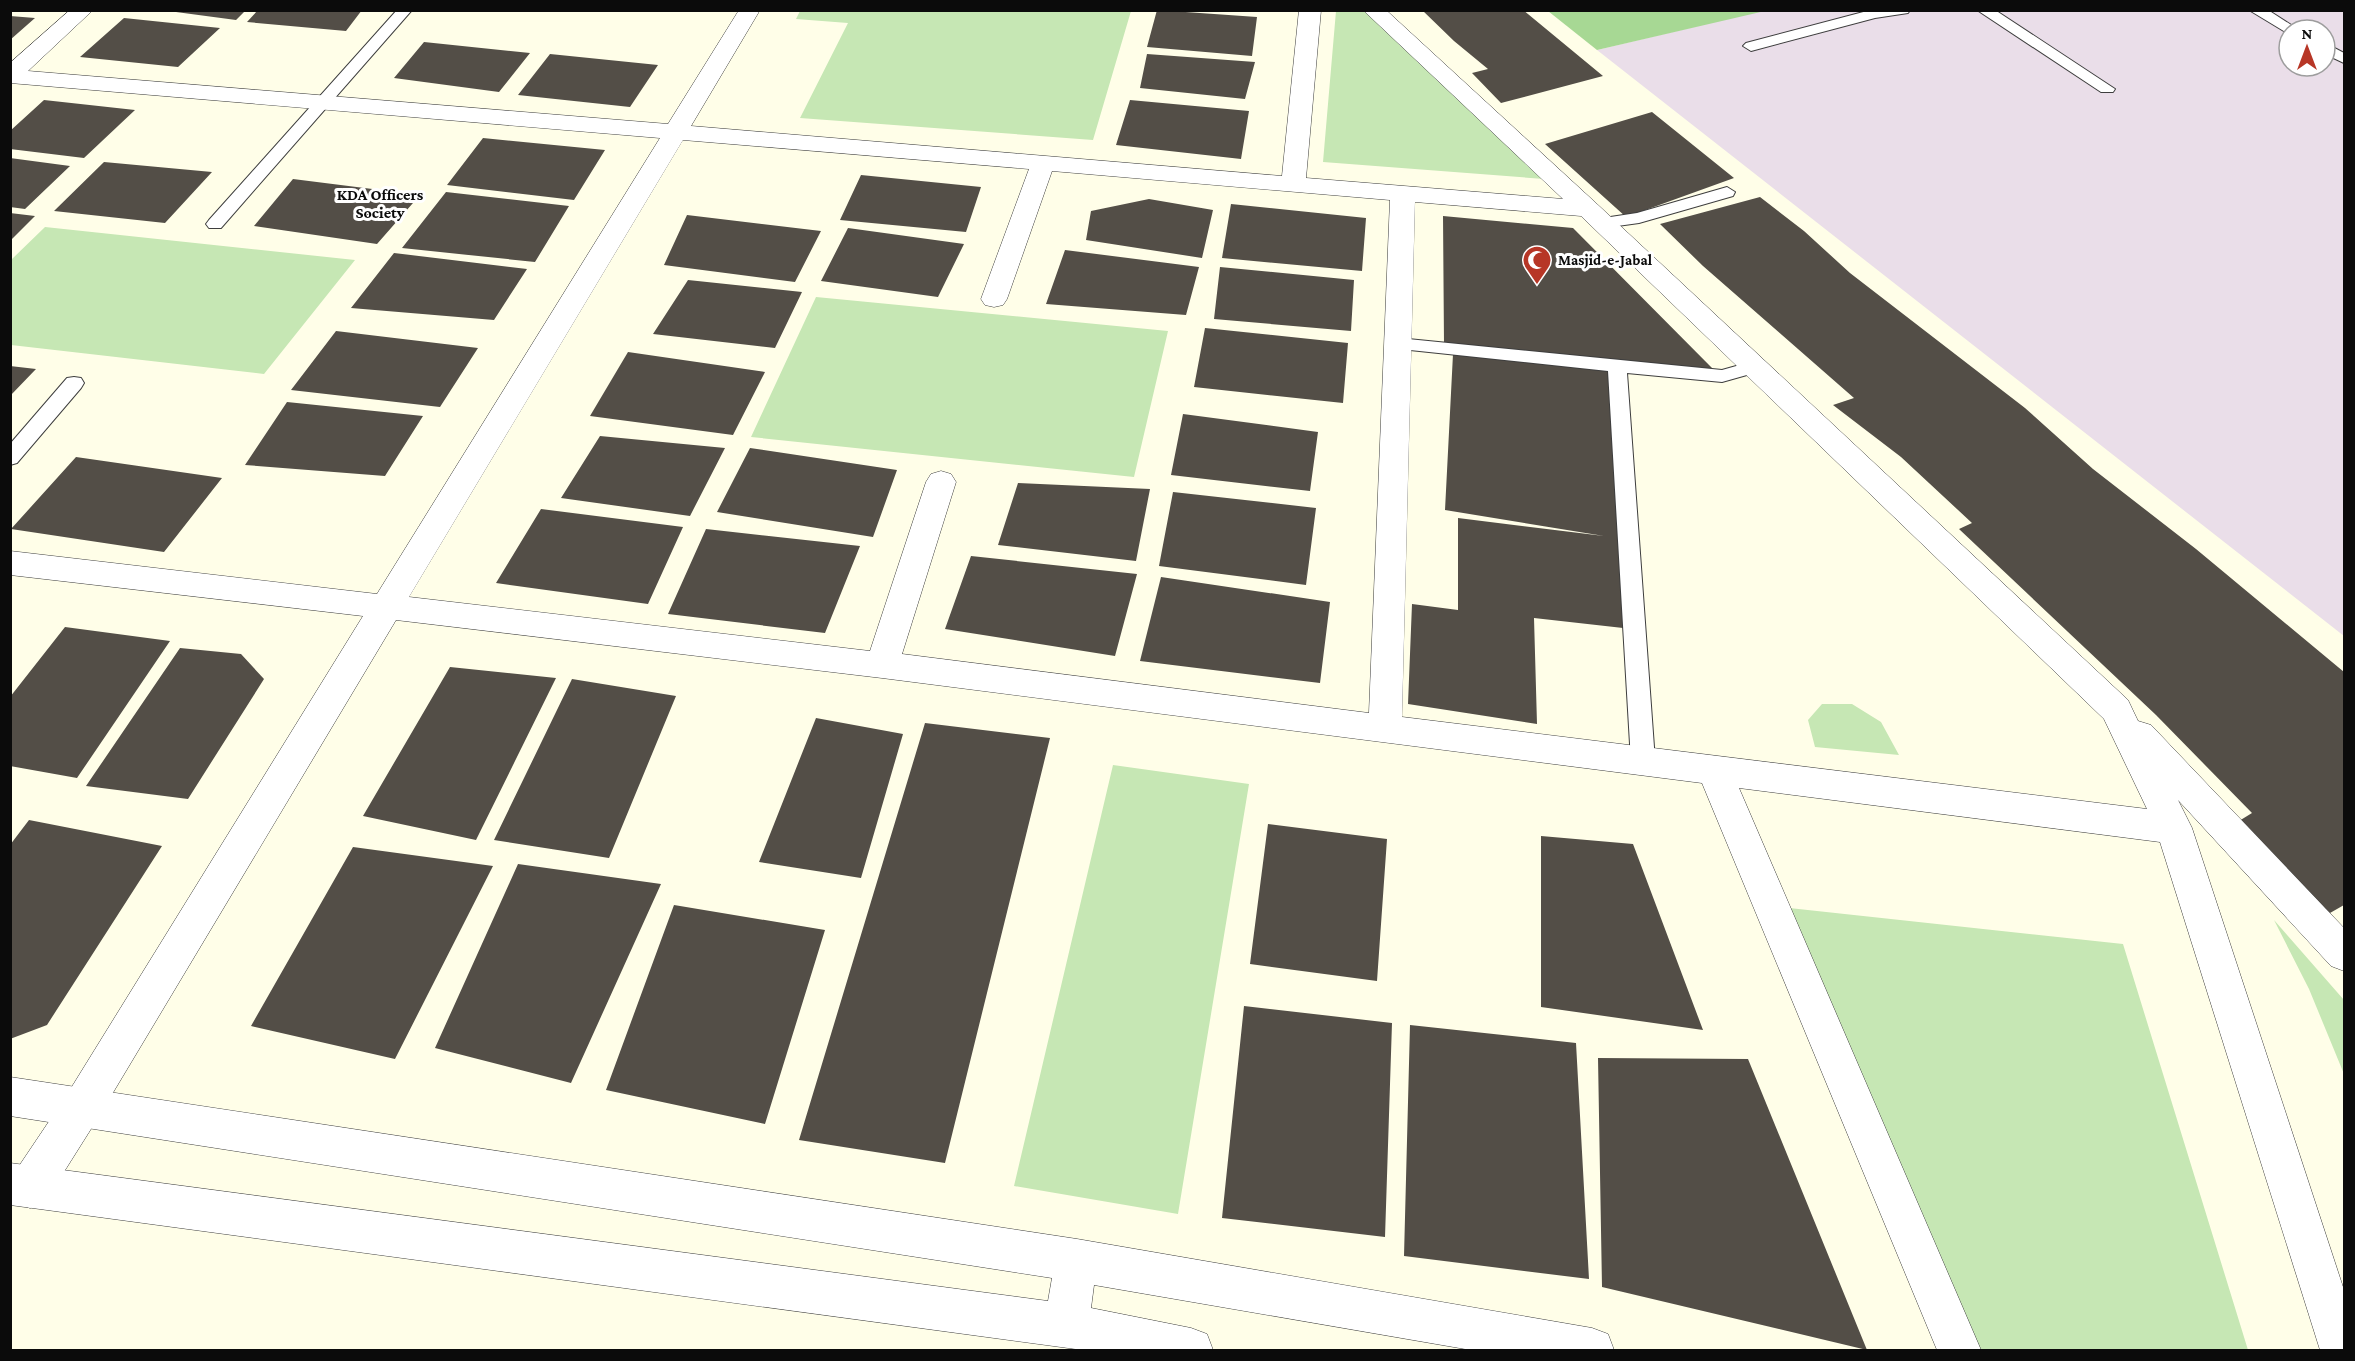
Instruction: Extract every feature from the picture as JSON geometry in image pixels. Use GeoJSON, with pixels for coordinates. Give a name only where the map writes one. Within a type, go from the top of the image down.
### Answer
{"type":"FeatureCollection","features":[{"type":"Feature","properties":{"kind":"street"},"geometry":{"type":"LineString","coordinates":[[10,75],[83,10]]}},
{"type":"Feature","properties":{"kind":"street"},"geometry":{"type":"LineString","coordinates":[[20,1186],[82,1107],[750,10]]}},
{"type":"Feature","properties":{"kind":"street"},"geometry":{"type":"LineString","coordinates":[[1293,184],[1310,10]]}},
{"type":"Feature","properties":{"kind":"street"},"geometry":{"type":"LineString","coordinates":[[1373,10],[1595,216],[2116,710],[2344,954]]}},
{"type":"Feature","properties":{"kind":"street"},"geometry":{"type":"LineString","coordinates":[[10,75],[1293,184],[1595,216]]}},
{"type":"Feature","properties":{"kind":"street"},"geometry":{"type":"LineString","coordinates":[[994,299],[1042,163]]}},
{"type":"Feature","properties":{"kind":"street"},"geometry":{"type":"LineString","coordinates":[[1385,729],[1403,195]]}},
{"type":"Feature","properties":{"kind":"street"},"geometry":{"type":"LineString","coordinates":[[882,665],[941,482]]}},
{"type":"Feature","properties":{"kind":"street"},"geometry":{"type":"LineString","coordinates":[[10,563],[386,605],[882,665],[2174,828]]}},
{"type":"Feature","properties":{"kind":"street"},"geometry":{"type":"LineString","coordinates":[[2116,710],[2174,828],[2342,1350]]}},
{"type":"Feature","properties":{"kind":"street"},"geometry":{"type":"LineString","coordinates":[[1714,770],[1959,1350]]}},
{"type":"Feature","properties":{"kind":"street"},"geometry":{"type":"LineString","coordinates":[[10,1096],[1077,1260],[1592,1350]]}},
{"type":"Feature","properties":{"kind":"street"},"geometry":{"type":"LineString","coordinates":[[20,1186],[1066,1326],[1191,1350]]}},
{"type":"Feature","properties":{"kind":"street"},"geometry":{"type":"LineString","coordinates":[[1066,1326],[1077,1260]]}},
{"type":"Feature","properties":{"kind":"lane"},"geometry":{"type":"LineString","coordinates":[[215,224],[405,10]]}},
{"type":"Feature","properties":{"kind":"lane"},"geometry":{"type":"LineString","coordinates":[[1751,45],[1875,14],[1903,10]]}},
{"type":"Feature","properties":{"kind":"lane"},"geometry":{"type":"LineString","coordinates":[[1984,10],[2107,89]]}},
{"type":"Feature","properties":{"kind":"lane"},"geometry":{"type":"LineString","coordinates":[[2256,10],[2277,22]]}},
{"type":"Feature","properties":{"kind":"lane"},"geometry":{"type":"LineString","coordinates":[[1595,216],[1640,218],[1727,192]]}},
{"type":"Feature","properties":{"kind":"lane"},"geometry":{"type":"LineString","coordinates":[[1398,344],[1722,376],[1754,367]]}},
{"type":"Feature","properties":{"kind":"lane"},"geometry":{"type":"LineString","coordinates":[[1617,366],[1643,761]]}},
{"type":"Feature","properties":{"kind":"lane"},"geometry":{"type":"LineString","coordinates":[[10,458],[74,383]]}},
{"type":"Feature","properties":{"kind":"shaded area"},"geometry":{"type":"Polygon","coordinates":[[[1765,10],[2344,11],[2344,636],[1597,50],[1765,10]]]}},
{"type":"Feature","properties":{"kind":"green space"},"geometry":{"type":"Polygon","coordinates":[[[800,10],[1131,11],[1093,140],[800,118],[848,23],[796,19],[800,10]]]}},
{"type":"Feature","properties":{"kind":"green space"},"geometry":{"type":"Polygon","coordinates":[[[1336,11],[1373,11],[1557,180],[1323,162],[1336,11]]]}},
{"type":"Feature","properties":{"kind":"green space"},"geometry":{"type":"Polygon","coordinates":[[[1548,11],[1765,11],[1597,50],[1548,11]]]}},
{"type":"Feature","properties":{"kind":"green space"},"geometry":{"type":"Polygon","coordinates":[[[45,227],[355,260],[264,374],[11,345],[11,260],[45,227]]]}},
{"type":"Feature","properties":{"kind":"green space"},"geometry":{"type":"Polygon","coordinates":[[[816,297],[1168,331],[1134,477],[751,437],[816,297]]]}},
{"type":"Feature","properties":{"kind":"green space"},"geometry":{"type":"Polygon","coordinates":[[[1822,704],[1852,704],[1881,722],[1899,755],[1815,747],[1808,720],[1822,704]]]}},
{"type":"Feature","properties":{"kind":"green space"},"geometry":{"type":"Polygon","coordinates":[[[1113,765],[1249,784],[1178,1214],[1014,1186],[1113,765]]]}},
{"type":"Feature","properties":{"kind":"green space"},"geometry":{"type":"Polygon","coordinates":[[[1780,907],[2123,944],[2248,1350],[1971,1350],[1780,907]]]}},
{"type":"Feature","properties":{"kind":"green space"},"geometry":{"type":"Polygon","coordinates":[[[2274,920],[2344,1000],[2344,1074],[2309,989],[2274,920]]]}},
{"type":"Feature","properties":{"kind":"building"},"geometry":{"type":"Polygon","coordinates":[[[161,10],[246,10],[236,20],[161,10]]]}},
{"type":"Feature","properties":{"kind":"building"},"geometry":{"type":"Polygon","coordinates":[[[258,10],[362,10],[346,31],[247,22],[258,10]]]}},
{"type":"Feature","properties":{"kind":"building"},"geometry":{"type":"Polygon","coordinates":[[[1157,10],[1257,17],[1252,56],[1147,47],[1157,10]]]}},
{"type":"Feature","properties":{"kind":"building"},"geometry":{"type":"Polygon","coordinates":[[[1422,10],[1523,10],[1603,76],[1501,103],[1472,73],[1488,69],[1422,10]]]}},
{"type":"Feature","properties":{"kind":"building"},"geometry":{"type":"Polygon","coordinates":[[[10,16],[35,18],[10,40],[10,16]]]}},
{"type":"Feature","properties":{"kind":"building"},"geometry":{"type":"Polygon","coordinates":[[[124,18],[220,28],[178,67],[80,57],[124,18]]]}},
{"type":"Feature","properties":{"kind":"building"},"geometry":{"type":"Polygon","coordinates":[[[424,42],[530,53],[499,92],[394,78],[424,42]]]}},
{"type":"Feature","properties":{"kind":"building"},"geometry":{"type":"Polygon","coordinates":[[[550,54],[658,65],[630,107],[518,95],[550,54]]]}},
{"type":"Feature","properties":{"kind":"building"},"geometry":{"type":"Polygon","coordinates":[[[1147,54],[1255,62],[1245,99],[1140,88],[1147,54]]]}},
{"type":"Feature","properties":{"kind":"building"},"geometry":{"type":"Polygon","coordinates":[[[44,100],[135,110],[84,158],[10,149],[10,131],[44,100]]]}},
{"type":"Feature","properties":{"kind":"building"},"geometry":{"type":"Polygon","coordinates":[[[1130,100],[1249,111],[1241,159],[1116,145],[1130,100]]]}},
{"type":"Feature","properties":{"kind":"building"},"geometry":{"type":"Polygon","coordinates":[[[1652,112],[1734,178],[1626,217],[1545,144],[1652,112]]]}},
{"type":"Feature","properties":{"kind":"building"},"geometry":{"type":"Polygon","coordinates":[[[483,138],[605,150],[574,200],[447,185],[483,138]]]}},
{"type":"Feature","properties":{"kind":"building"},"geometry":{"type":"Polygon","coordinates":[[[10,158],[70,166],[25,209],[10,207],[10,158]]]}},
{"type":"Feature","properties":{"kind":"building"},"geometry":{"type":"Polygon","coordinates":[[[104,162],[212,172],[165,223],[54,211],[104,162]]]}},
{"type":"Feature","properties":{"kind":"building"},"geometry":{"type":"Polygon","coordinates":[[[861,175],[981,187],[966,232],[840,220],[861,175]]]}},
{"type":"Feature","properties":{"kind":"building"},"geometry":{"type":"Polygon","coordinates":[[[293,179],[420,195],[377,244],[254,226],[293,179]]]}},
{"type":"Feature","properties":{"kind":"building"},"geometry":{"type":"Polygon","coordinates":[[[446,192],[569,206],[535,262],[402,248],[446,192]]]}},
{"type":"Feature","properties":{"kind":"building"},"geometry":{"type":"Polygon","coordinates":[[[1760,197],[1804,231],[1850,273],[2025,408],[2093,469],[2196,549],[2344,672],[2344,905],[2330,913],[2239,821],[2252,813],[2156,715],[1959,529],[1972,523],[1901,457],[1833,405],[1854,398],[1703,266],[1660,224],[1760,197]]]}},
{"type":"Feature","properties":{"kind":"building"},"geometry":{"type":"Polygon","coordinates":[[[1149,199],[1213,210],[1202,258],[1086,240],[1091,211],[1149,199]]]}},
{"type":"Feature","properties":{"kind":"building"},"geometry":{"type":"Polygon","coordinates":[[[1231,204],[1366,218],[1362,271],[1222,258],[1231,204]]]}},
{"type":"Feature","properties":{"kind":"building"},"geometry":{"type":"Polygon","coordinates":[[[10,213],[35,216],[10,241],[10,213]]]}},
{"type":"Feature","properties":{"kind":"building"},"geometry":{"type":"Polygon","coordinates":[[[687,215],[821,231],[795,282],[664,265],[687,215]]]}},
{"type":"Feature","properties":{"kind":"building","name":"Masjid-e-Jabal"},"geometry":{"type":"Polygon","coordinates":[[[1443,216],[1573,228],[1714,370],[1444,344],[1443,216]]]}},
{"type":"Feature","properties":{"kind":"building"},"geometry":{"type":"Polygon","coordinates":[[[848,228],[964,244],[938,297],[821,281],[848,228]]]}},
{"type":"Feature","properties":{"kind":"building"},"geometry":{"type":"Polygon","coordinates":[[[1065,250],[1199,267],[1186,315],[1046,304],[1065,250]]]}},
{"type":"Feature","properties":{"kind":"building"},"geometry":{"type":"Polygon","coordinates":[[[394,253],[527,269],[494,320],[351,308],[394,253]]]}},
{"type":"Feature","properties":{"kind":"building"},"geometry":{"type":"Polygon","coordinates":[[[1220,267],[1354,280],[1351,331],[1214,319],[1220,267]]]}},
{"type":"Feature","properties":{"kind":"building"},"geometry":{"type":"Polygon","coordinates":[[[688,280],[802,292],[775,348],[653,334],[688,280]]]}},
{"type":"Feature","properties":{"kind":"building"},"geometry":{"type":"Polygon","coordinates":[[[1205,328],[1348,343],[1343,403],[1194,387],[1205,328]]]}},
{"type":"Feature","properties":{"kind":"building"},"geometry":{"type":"Polygon","coordinates":[[[336,331],[478,348],[440,407],[291,390],[336,331]]]}},
{"type":"Feature","properties":{"kind":"building"},"geometry":{"type":"Polygon","coordinates":[[[628,352],[765,372],[733,435],[590,416],[628,352]]]}},
{"type":"Feature","properties":{"kind":"building"},"geometry":{"type":"Polygon","coordinates":[[[1453,354],[1610,369],[1632,629],[1534,618],[1537,724],[1408,704],[1412,604],[1458,610],[1458,518],[1604,536],[1445,510],[1453,354]]]}},
{"type":"Feature","properties":{"kind":"building"},"geometry":{"type":"Polygon","coordinates":[[[10,366],[36,369],[10,396],[10,366]]]}},
{"type":"Feature","properties":{"kind":"building"},"geometry":{"type":"Polygon","coordinates":[[[287,402],[423,416],[385,476],[245,465],[287,402]]]}},
{"type":"Feature","properties":{"kind":"building"},"geometry":{"type":"Polygon","coordinates":[[[1183,414],[1318,432],[1310,491],[1171,475],[1183,414]]]}},
{"type":"Feature","properties":{"kind":"building"},"geometry":{"type":"Polygon","coordinates":[[[600,436],[725,448],[690,516],[561,498],[600,436]]]}},
{"type":"Feature","properties":{"kind":"building"},"geometry":{"type":"Polygon","coordinates":[[[750,448],[897,470],[873,537],[717,512],[750,448]]]}},
{"type":"Feature","properties":{"kind":"building"},"geometry":{"type":"Polygon","coordinates":[[[76,457],[222,478],[164,552],[11,529],[76,457]]]}},
{"type":"Feature","properties":{"kind":"building"},"geometry":{"type":"Polygon","coordinates":[[[1018,483],[1150,489],[1136,561],[998,545],[1018,483]]]}},
{"type":"Feature","properties":{"kind":"building"},"geometry":{"type":"Polygon","coordinates":[[[1173,492],[1316,508],[1306,585],[1159,566],[1173,492]]]}},
{"type":"Feature","properties":{"kind":"building"},"geometry":{"type":"Polygon","coordinates":[[[541,509],[683,527],[648,604],[496,583],[541,509]]]}},
{"type":"Feature","properties":{"kind":"building"},"geometry":{"type":"Polygon","coordinates":[[[706,529],[860,546],[825,633],[668,614],[706,529]]]}},
{"type":"Feature","properties":{"kind":"building"},"geometry":{"type":"Polygon","coordinates":[[[971,556],[1137,574],[1115,656],[945,629],[971,556]]]}},
{"type":"Feature","properties":{"kind":"building"},"geometry":{"type":"Polygon","coordinates":[[[1161,577],[1330,602],[1320,683],[1140,661],[1161,577]]]}},
{"type":"Feature","properties":{"kind":"building"},"geometry":{"type":"Polygon","coordinates":[[[65,627],[170,641],[77,778],[10,766],[10,697],[65,627]]]}},
{"type":"Feature","properties":{"kind":"building"},"geometry":{"type":"Polygon","coordinates":[[[180,648],[241,654],[264,679],[188,799],[86,786],[180,648]]]}},
{"type":"Feature","properties":{"kind":"building"},"geometry":{"type":"Polygon","coordinates":[[[450,667],[556,678],[476,840],[363,816],[450,667]]]}},
{"type":"Feature","properties":{"kind":"building"},"geometry":{"type":"Polygon","coordinates":[[[572,679],[676,696],[609,858],[494,840],[572,679]]]}},
{"type":"Feature","properties":{"kind":"building"},"geometry":{"type":"Polygon","coordinates":[[[816,718],[903,734],[861,878],[759,862],[816,718]]]}},
{"type":"Feature","properties":{"kind":"building"},"geometry":{"type":"Polygon","coordinates":[[[925,723],[1050,738],[945,1163],[799,1140],[925,723]]]}},
{"type":"Feature","properties":{"kind":"building"},"geometry":{"type":"Polygon","coordinates":[[[29,820],[162,846],[47,1025],[10,1039],[10,845],[29,820]]]}},
{"type":"Feature","properties":{"kind":"building"},"geometry":{"type":"Polygon","coordinates":[[[1268,824],[1387,839],[1377,981],[1250,964],[1268,824]]]}},
{"type":"Feature","properties":{"kind":"building"},"geometry":{"type":"Polygon","coordinates":[[[1541,836],[1633,844],[1703,1030],[1541,1007],[1541,836]]]}},
{"type":"Feature","properties":{"kind":"building"},"geometry":{"type":"Polygon","coordinates":[[[353,847],[493,866],[395,1059],[251,1026],[353,847]]]}},
{"type":"Feature","properties":{"kind":"building"},"geometry":{"type":"Polygon","coordinates":[[[518,864],[661,884],[571,1083],[435,1048],[518,864]]]}},
{"type":"Feature","properties":{"kind":"building"},"geometry":{"type":"Polygon","coordinates":[[[674,905],[825,930],[765,1124],[606,1090],[674,905]]]}},
{"type":"Feature","properties":{"kind":"building"},"geometry":{"type":"Polygon","coordinates":[[[1244,1006],[1392,1023],[1385,1237],[1222,1218],[1244,1006]]]}},
{"type":"Feature","properties":{"kind":"building"},"geometry":{"type":"Polygon","coordinates":[[[1410,1025],[1576,1043],[1589,1279],[1404,1256],[1410,1025]]]}},
{"type":"Feature","properties":{"kind":"building"},"geometry":{"type":"Polygon","coordinates":[[[1598,1058],[1748,1059],[1867,1350],[1602,1287],[1598,1058]]]}},
{"type":"Feature","properties":{"kind":"place","name":"Masjid-e-Jabal"},"geometry":{"type":"Point","coordinates":[1537,286]}},
{"type":"Feature","properties":{"kind":"district","name":"KDA Officers Society"},"geometry":{"type":"Point","coordinates":[380,203]}}]}
